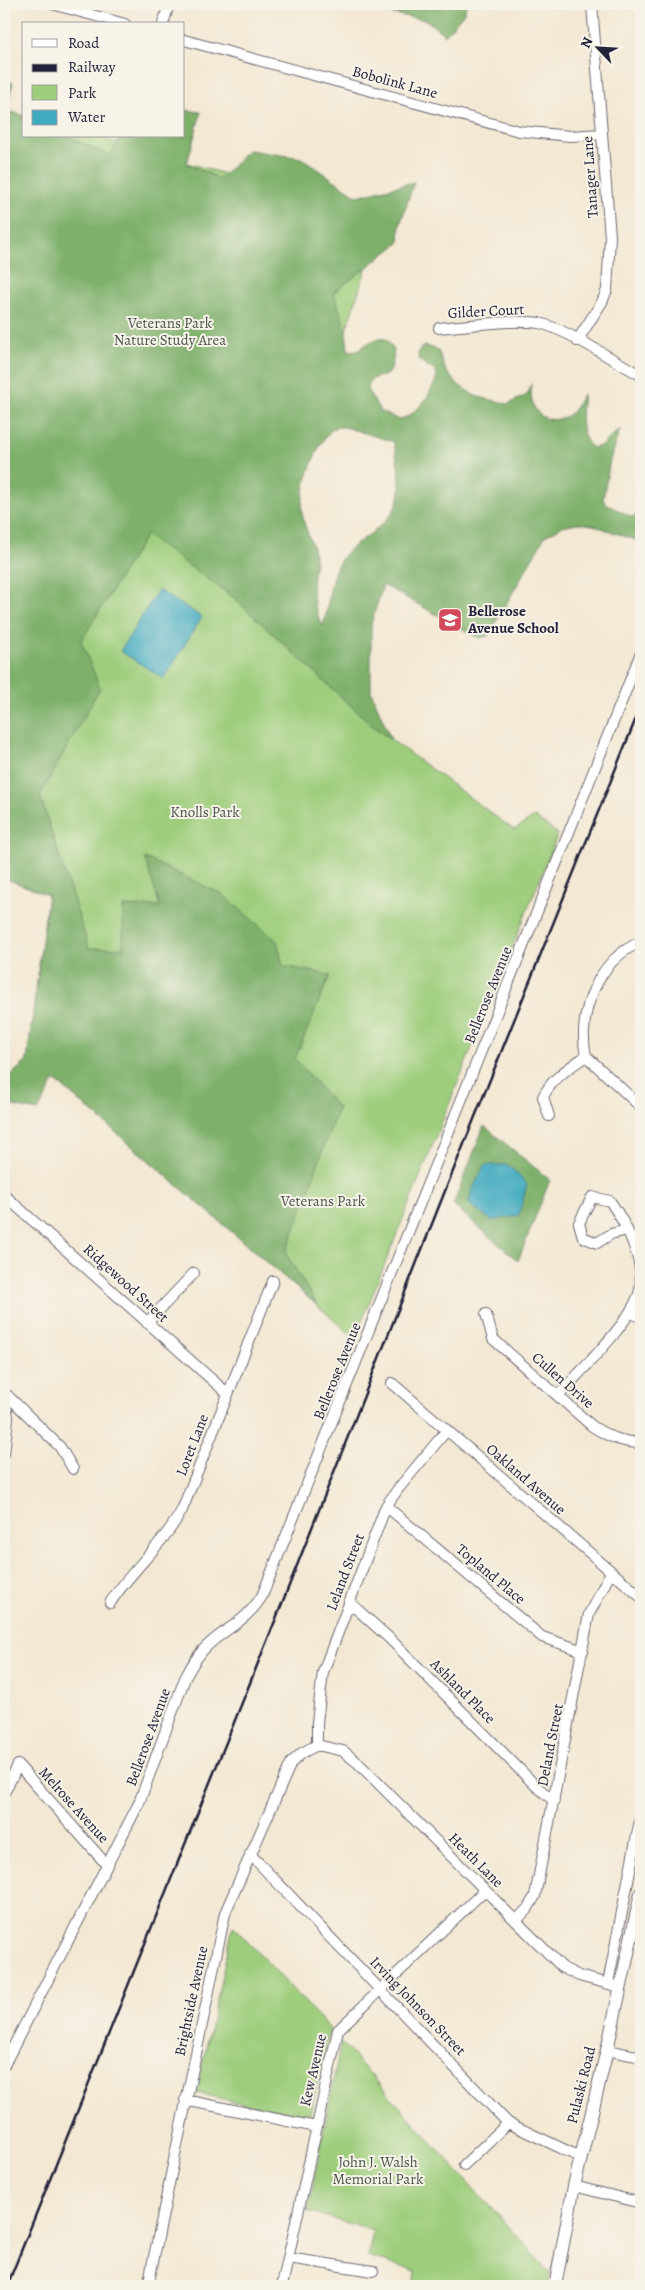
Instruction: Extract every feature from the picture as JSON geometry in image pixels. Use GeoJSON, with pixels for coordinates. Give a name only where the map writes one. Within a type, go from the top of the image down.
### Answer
{"type":"FeatureCollection","features":[{"type":"Feature","properties":{"kind":"main road","name":"Pulaski Road"},"geometry":{"type":"LineString","coordinates":[[555,2286],[580,2157],[607,2050],[614,1985],[641,1892]]}},
{"type":"Feature","properties":{"kind":"street"},"geometry":{"type":"LineString","coordinates":[[52,4],[118,22]]}},
{"type":"Feature","properties":{"kind":"street"},"geometry":{"type":"LineString","coordinates":[[164,22],[169,4]]}},
{"type":"Feature","properties":{"kind":"street","name":"Tanager Lane"},"geometry":{"type":"LineString","coordinates":[[577,341],[602,302],[607,290],[610,237],[592,4]]}},
{"type":"Feature","properties":{"kind":"street","name":"Bobolink Lane"},"geometry":{"type":"LineString","coordinates":[[185,40],[519,131],[570,136],[602,134]]}},
{"type":"Feature","properties":{"kind":"street","name":"Gilder Court"},"geometry":{"type":"LineString","coordinates":[[440,328],[538,323],[554,328],[641,375]]}},
{"type":"Feature","properties":{"kind":"street","name":"Bellerose Avenue"},"geometry":{"type":"LineString","coordinates":[[4,2064],[139,1802],[185,1678],[194,1660],[207,1645],[253,1611],[262,1596],[641,653]]}},
{"type":"Feature","properties":{"kind":"street"},"geometry":{"type":"LineString","coordinates":[[641,942],[625,950],[613,960],[600,977],[585,1018],[582,1038],[586,1056],[641,1107]]}},
{"type":"Feature","properties":{"kind":"street"},"geometry":{"type":"LineString","coordinates":[[549,1116],[543,1097],[548,1086],[559,1075],[586,1056]]}},
{"type":"Feature","properties":{"kind":"street","name":"Ridgewood Street"},"geometry":{"type":"LineString","coordinates":[[5,1198],[228,1394]]}},
{"type":"Feature","properties":{"kind":"street"},"geometry":{"type":"LineString","coordinates":[[558,1396],[636,1315],[641,1289],[641,1270],[636,1248],[627,1230],[610,1201],[592,1198],[579,1223],[583,1238],[597,1243],[611,1234],[627,1230]]}},
{"type":"Feature","properties":{"kind":"street"},"geometry":{"type":"LineString","coordinates":[[147,1323],[194,1273]]}},
{"type":"Feature","properties":{"kind":"street","name":"Loret Lane"},"geometry":{"type":"LineString","coordinates":[[110,1603],[122,1583],[174,1525],[182,1510],[273,1281]]}},
{"type":"Feature","properties":{"kind":"street","name":"Cullen Drive"},"geometry":{"type":"LineString","coordinates":[[486,1314],[493,1338],[592,1426],[608,1437],[624,1442],[641,1443]]}},
{"type":"Feature","properties":{"kind":"street","name":"Oakland Avenue"},"geometry":{"type":"LineString","coordinates":[[392,1383],[641,1597]]}},
{"type":"Feature","properties":{"kind":"street"},"geometry":{"type":"LineString","coordinates":[[4,1394],[8,1418],[4,1454]]}},
{"type":"Feature","properties":{"kind":"street"},"geometry":{"type":"LineString","coordinates":[[4,1394],[60,1447],[73,1469]]}},
{"type":"Feature","properties":{"kind":"street","name":"Leland Street"},"geometry":{"type":"LineString","coordinates":[[317,1745],[317,1722],[323,1672],[386,1506],[447,1430]]}},
{"type":"Feature","properties":{"kind":"street","name":"Topland Place"},"geometry":{"type":"LineString","coordinates":[[386,1506],[542,1637],[583,1651]]}},
{"type":"Feature","properties":{"kind":"street","name":"Deland Street"},"geometry":{"type":"LineString","coordinates":[[516,1921],[528,1908],[535,1896],[589,1614],[611,1572]]}},
{"type":"Feature","properties":{"kind":"street","name":"Ashland Place"},"geometry":{"type":"LineString","coordinates":[[349,1602],[390,1639],[536,1786],[554,1801]]}},
{"type":"Feature","properties":{"kind":"street","name":"Brightside Avenue"},"geometry":{"type":"LineString","coordinates":[[148,2286],[225,1913],[291,1763],[302,1753],[317,1745]]}},
{"type":"Feature","properties":{"kind":"street","name":"Heath Lane"},"geometry":{"type":"LineString","coordinates":[[317,1745],[343,1751],[358,1763],[563,1968],[578,1976],[614,1985]]}},
{"type":"Feature","properties":{"kind":"street","name":"Melrose Avenue"},"geometry":{"type":"LineString","coordinates":[[4,1793],[18,1765],[108,1865]]}},
{"type":"Feature","properties":{"kind":"street"},"geometry":{"type":"LineString","coordinates":[[614,1985],[641,1815]]}},
{"type":"Feature","properties":{"kind":"street","name":"Irving Johnson Street"},"geometry":{"type":"LineString","coordinates":[[250,1854],[508,2123],[580,2157]]}},
{"type":"Feature","properties":{"kind":"street","name":"Kew Avenue"},"geometry":{"type":"LineString","coordinates":[[282,2286],[338,2030],[485,1890]]}},
{"type":"Feature","properties":{"kind":"street"},"geometry":{"type":"LineString","coordinates":[[607,2050],[641,2057]]}},
{"type":"Feature","properties":{"kind":"street"},"geometry":{"type":"LineString","coordinates":[[185,2100],[316,2127]]}},
{"type":"Feature","properties":{"kind":"street"},"geometry":{"type":"LineString","coordinates":[[464,2166],[508,2123]]}},
{"type":"Feature","properties":{"kind":"street"},"geometry":{"type":"LineString","coordinates":[[574,2186],[641,2203]]}},
{"type":"Feature","properties":{"kind":"street"},"geometry":{"type":"LineString","coordinates":[[288,2258],[373,2271]]}},
{"type":"Feature","properties":{"kind":"green space"},"geometry":{"type":"Polygon","coordinates":[[[374,4],[467,4],[464,13],[445,35],[426,20],[381,12],[374,4]]]}},
{"type":"Feature","properties":{"kind":"green space","name":"Veterans Park Nature Study Area"},"geometry":{"type":"Polygon","coordinates":[[[4,80],[13,83],[6,111],[22,117],[22,138],[71,138],[110,155],[121,138],[185,138],[185,110],[201,112],[187,164],[220,179],[248,150],[302,158],[357,196],[414,182],[400,225],[399,243],[334,292],[346,331],[348,350],[357,351],[378,339],[386,339],[394,350],[389,372],[369,382],[368,391],[381,412],[400,420],[413,413],[423,403],[437,377],[435,371],[419,360],[418,353],[421,348],[426,346],[438,350],[446,371],[457,384],[475,396],[508,404],[527,395],[531,384],[534,407],[542,416],[552,420],[563,418],[573,411],[583,394],[582,429],[592,448],[601,446],[620,429],[610,460],[603,499],[606,504],[632,517],[641,512],[641,542],[593,525],[577,523],[563,526],[545,536],[488,636],[479,638],[383,585],[371,624],[371,691],[391,739],[375,728],[234,598],[146,535],[81,641],[100,688],[40,796],[89,948],[123,948],[123,907],[160,906],[145,858],[222,894],[277,941],[283,966],[330,975],[295,1059],[338,1108],[286,1253],[317,1305],[55,1080],[38,1111],[4,1104],[4,1081],[27,1061],[48,895],[4,878],[4,80]],[[336,427],[323,441],[312,464],[304,490],[302,511],[315,559],[312,582],[314,602],[323,626],[334,572],[340,561],[347,552],[383,523],[392,513],[397,503],[400,493],[400,482],[394,442],[345,427],[336,427]]]}},
{"type":"Feature","properties":{"kind":"green space"},"geometry":{"type":"Polygon","coordinates":[[[4,110],[22,114],[22,138],[102,138],[382,220],[253,615],[375,728],[514,830],[534,817],[558,834],[355,1338],[54,1079],[27,1061],[48,894],[4,878],[4,110]]]}},
{"type":"Feature","properties":{"kind":"green space"},"geometry":{"type":"Polygon","coordinates":[[[484,1126],[550,1180],[518,1261],[453,1205],[484,1126]]]}},
{"type":"Feature","properties":{"kind":"green space","name":"John J. Walsh Memorial Park"},"geometry":{"type":"Polygon","coordinates":[[[233,1926],[330,2029],[309,2118],[196,2093],[233,1926]]]}},
{"type":"Feature","properties":{"kind":"green space","name":"John J. Walsh Memorial Park"},"geometry":{"type":"Polygon","coordinates":[[[341,2042],[551,2274],[548,2286],[414,2286],[416,2272],[368,2256],[373,2231],[308,2211],[341,2042]]]}},
{"type":"Feature","properties":{"kind":"water"},"geometry":{"type":"Polygon","coordinates":[[[158,590],[202,617],[164,679],[120,651],[158,590]]]}},
{"type":"Feature","properties":{"kind":"water"},"geometry":{"type":"Polygon","coordinates":[[[485,1165],[508,1165],[527,1184],[519,1215],[492,1221],[469,1204],[471,1192],[485,1165]]]}},
{"type":"Feature","properties":{"kind":"railway"},"geometry":{"type":"LineString","coordinates":[[7,2286],[641,706]]}},
{"type":"Feature","properties":{"kind":"place","name":"Bellerose Avenue School"},"geometry":{"type":"Point","coordinates":[450,620]}},
{"type":"Feature","properties":{"kind":"park label","name":"Knolls Park"},"geometry":{"type":"Point","coordinates":[205,812]}},
{"type":"Feature","properties":{"kind":"park label","name":"Veterans Park"},"geometry":{"type":"Point","coordinates":[323,1201]}}]}
